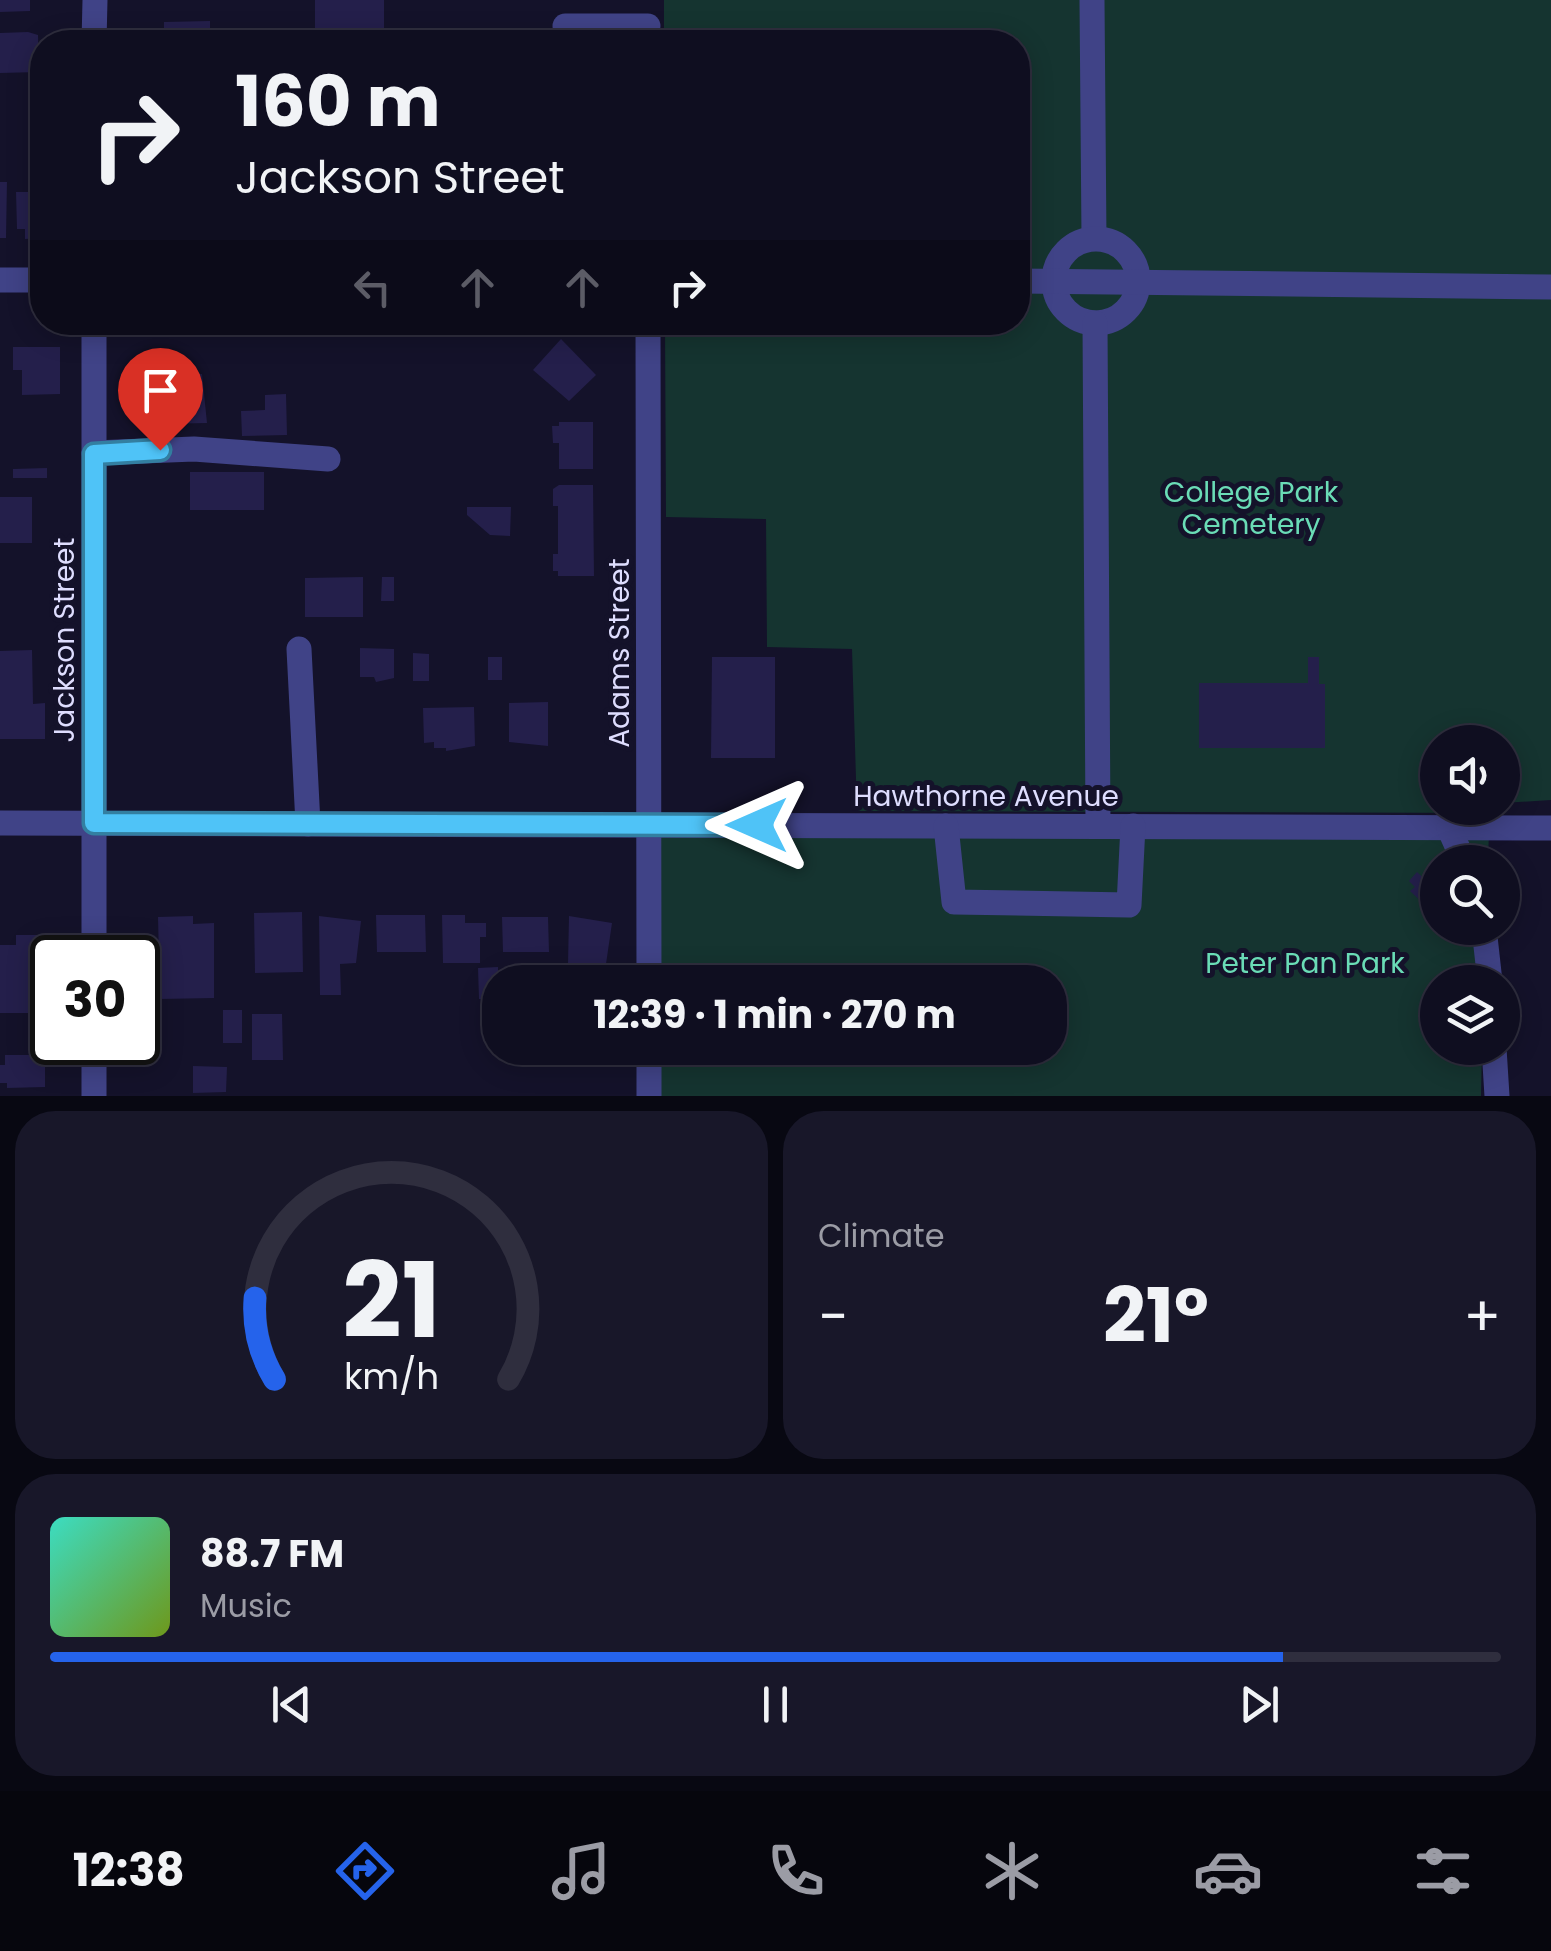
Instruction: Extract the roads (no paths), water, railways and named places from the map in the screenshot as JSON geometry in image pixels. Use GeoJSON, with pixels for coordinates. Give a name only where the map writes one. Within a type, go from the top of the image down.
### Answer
{"type":"FeatureCollection","features":[{"type":"Feature","properties":{"kind":"street"},"geometry":{"type":"LineString","coordinates":[[94,0],[94,30]]}},
{"type":"Feature","properties":{"kind":"street"},"geometry":{"type":"LineString","coordinates":[[1092,0],[1094,238]]}},
{"type":"Feature","properties":{"kind":"street"},"geometry":{"type":"LineString","coordinates":[[565,26],[648,23]]}},
{"type":"Feature","properties":{"kind":"street"},"geometry":{"type":"LineString","coordinates":[[1094,238],[1120,246],[1130,256],[1138,282],[1129,307],[1120,316],[1094,323],[1070,315],[1055,294],[1053,282],[1055,268],[1069,247],[1094,238]]}},
{"type":"Feature","properties":{"kind":"street"},"geometry":{"type":"LineString","coordinates":[[0,280],[30,280]]}},
{"type":"Feature","properties":{"kind":"street"},"geometry":{"type":"LineString","coordinates":[[1030,281],[1551,287]]}},
{"type":"Feature","properties":{"kind":"street"},"geometry":{"type":"LineString","coordinates":[[1094,323],[1098,826]]}},
{"type":"Feature","properties":{"kind":"street","name":"Jackson Street"},"geometry":{"type":"LineString","coordinates":[[94,335],[94,935]]}},
{"type":"Feature","properties":{"kind":"street","name":"Adams Street"},"geometry":{"type":"LineString","coordinates":[[648,335],[649,965]]}},
{"type":"Feature","properties":{"kind":"street"},"geometry":{"type":"LineString","coordinates":[[94,454],[194,449],[328,458]]}},
{"type":"Feature","properties":{"kind":"street"},"geometry":{"type":"LineString","coordinates":[[299,649],[308,824]]}},
{"type":"Feature","properties":{"kind":"street","name":"Hawthorne Avenue"},"geometry":{"type":"LineString","coordinates":[[0,823],[1551,828]]}},
{"type":"Feature","properties":{"kind":"street"},"geometry":{"type":"LineString","coordinates":[[946,826],[954,902],[1129,905],[1133,826]]}},
{"type":"Feature","properties":{"kind":"street"},"geometry":{"type":"LineString","coordinates":[[1450,828],[1457,845]]}},
{"type":"Feature","properties":{"kind":"street"},"geometry":{"type":"LineString","coordinates":[[94,1065],[94,1096]]}},
{"type":"Feature","properties":{"kind":"street"},"geometry":{"type":"LineString","coordinates":[[649,1065],[649,1096]]}},
{"type":"Feature","properties":{"kind":"street"},"geometry":{"type":"LineString","coordinates":[[1495,1065],[1497,1096]]}},
{"type":"Feature","properties":{"kind":"park label","name":"College Park Cemetery"},"geometry":{"type":"Point","coordinates":[1251,508]}},
{"type":"Feature","properties":{"kind":"park label","name":"Peter Pan Park"},"geometry":{"type":"Point","coordinates":[1305,963]}}]}
